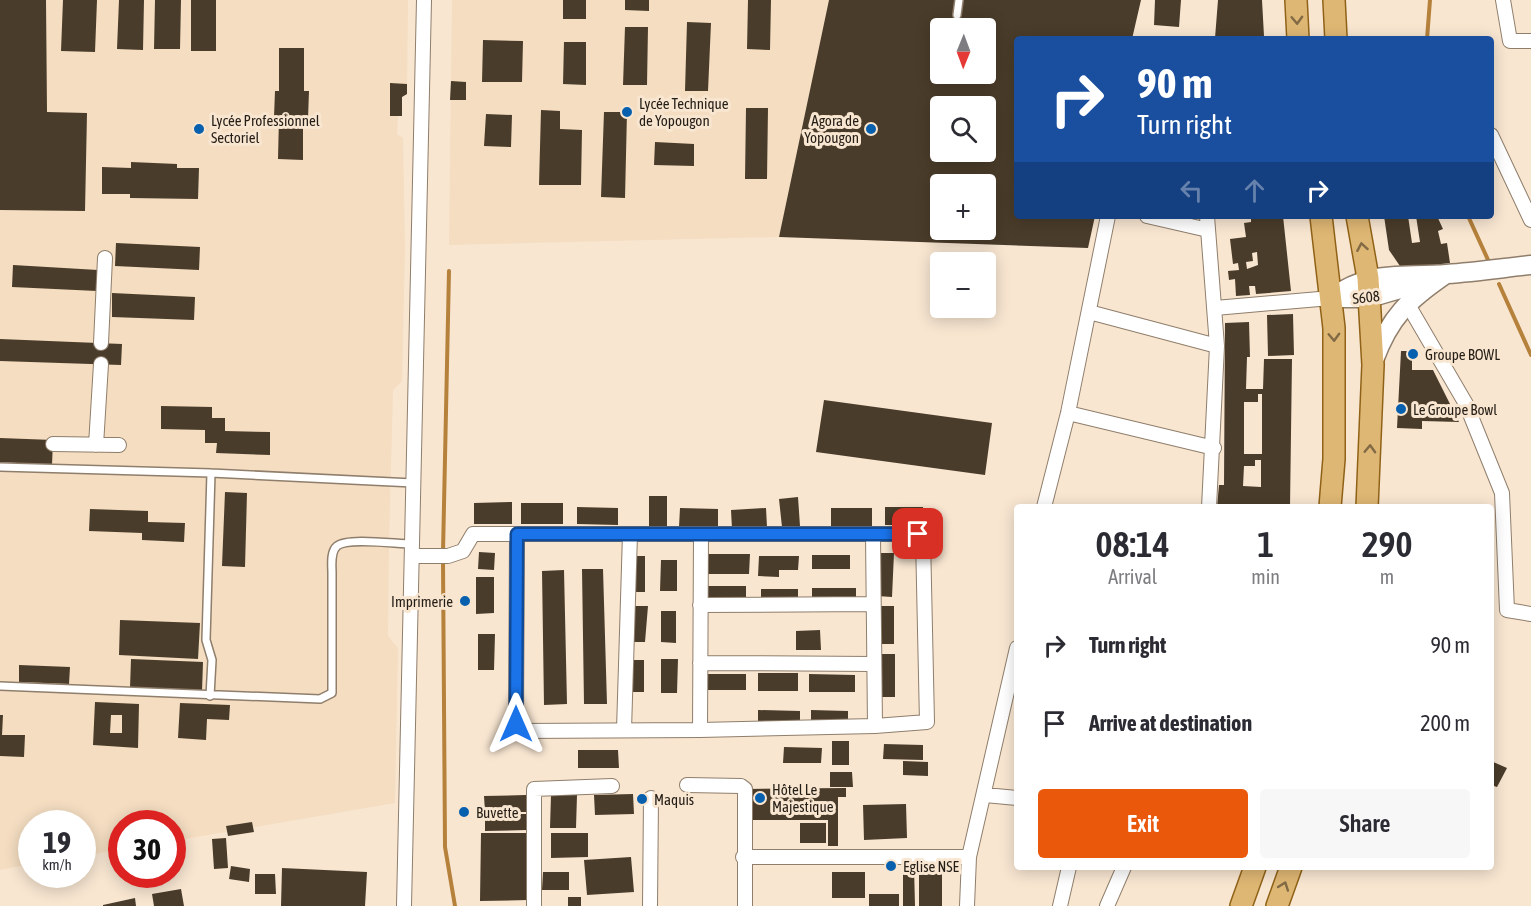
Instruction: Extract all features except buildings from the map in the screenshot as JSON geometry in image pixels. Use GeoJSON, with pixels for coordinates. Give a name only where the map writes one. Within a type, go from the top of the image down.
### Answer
{"type":"FeatureCollection","features":[{"type":"Feature","properties":{"kind":"main road"},"geometry":{"type":"LineString","coordinates":[[1296,0],[1298,36]]}},
{"type":"Feature","properties":{"kind":"main road"},"geometry":{"type":"LineString","coordinates":[[1334,0],[1336,36]]}},
{"type":"Feature","properties":{"kind":"main road"},"geometry":{"type":"LineString","coordinates":[[1321,219],[1331,298],[1335,368],[1334,459],[1330,504]]}},
{"type":"Feature","properties":{"kind":"main road"},"geometry":{"type":"LineString","coordinates":[[1358,219],[1369,288],[1373,365],[1367,504]]}},
{"type":"Feature","properties":{"kind":"main road"},"geometry":{"type":"LineString","coordinates":[[1241,906],[1254,870]]}},
{"type":"Feature","properties":{"kind":"main road"},"geometry":{"type":"LineString","coordinates":[[1277,906],[1290,870]]}},
{"type":"Feature","properties":{"kind":"street"},"geometry":{"type":"LineString","coordinates":[[404,906],[424,0]]}},
{"type":"Feature","properties":{"kind":"street"},"geometry":{"type":"LineString","coordinates":[[1503,0],[1510,41],[1531,41]]}},
{"type":"Feature","properties":{"kind":"street"},"geometry":{"type":"LineString","coordinates":[[1494,141],[1531,220]]}},
{"type":"Feature","properties":{"kind":"street"},"geometry":{"type":"LineString","coordinates":[[1045,504],[1068,413],[1107,219]]}},
{"type":"Feature","properties":{"kind":"street"},"geometry":{"type":"LineString","coordinates":[[1160,219],[1208,230]]}},
{"type":"Feature","properties":{"kind":"street"},"geometry":{"type":"LineString","coordinates":[[1207,219],[1217,346],[1214,448],[1209,504]]}},
{"type":"Feature","properties":{"kind":"street"},"geometry":{"type":"LineString","coordinates":[[101,343],[105,258]]}},
{"type":"Feature","properties":{"kind":"street","name":"S608"},"geometry":{"type":"LineString","coordinates":[[1331,298],[1349,285],[1369,288],[1387,275],[1446,274],[1531,265]]}},
{"type":"Feature","properties":{"kind":"street","name":"S608"},"geometry":{"type":"LineString","coordinates":[[1373,365],[1382,337],[1407,303],[1446,274]]}},
{"type":"Feature","properties":{"kind":"street"},"geometry":{"type":"LineString","coordinates":[[1215,308],[1331,298]]}},
{"type":"Feature","properties":{"kind":"street"},"geometry":{"type":"LineString","coordinates":[[1407,303],[1466,404],[1502,494],[1507,610],[1531,614]]}},
{"type":"Feature","properties":{"kind":"street"},"geometry":{"type":"LineString","coordinates":[[1089,312],[1217,346]]}},
{"type":"Feature","properties":{"kind":"street"},"geometry":{"type":"LineString","coordinates":[[96,445],[101,364]]}},
{"type":"Feature","properties":{"kind":"street"},"geometry":{"type":"LineString","coordinates":[[1068,413],[1214,448]]}},
{"type":"Feature","properties":{"kind":"street"},"geometry":{"type":"LineString","coordinates":[[53,444],[119,445]]}},
{"type":"Feature","properties":{"kind":"street"},"geometry":{"type":"LineString","coordinates":[[412,550],[442,555],[466,549],[471,534],[517,534],[630,534],[701,536],[912,533],[923,538],[927,719],[925,724],[700,730],[517,729],[517,534]]}},
{"type":"Feature","properties":{"kind":"street"},"geometry":{"type":"LineString","coordinates":[[624,730],[630,534]]}},
{"type":"Feature","properties":{"kind":"street"},"geometry":{"type":"LineString","coordinates":[[873,535],[875,726]]}},
{"type":"Feature","properties":{"kind":"street"},"geometry":{"type":"LineString","coordinates":[[700,730],[701,536]]}},
{"type":"Feature","properties":{"kind":"street"},"geometry":{"type":"LineString","coordinates":[[700,605],[873,604]]}},
{"type":"Feature","properties":{"kind":"street"},"geometry":{"type":"LineString","coordinates":[[700,663],[874,664]]}},
{"type":"Feature","properties":{"kind":"street"},"geometry":{"type":"LineString","coordinates":[[967,906],[969,857],[985,795],[1010,718],[1014,678]]}},
{"type":"Feature","properties":{"kind":"street"},"geometry":{"type":"LineString","coordinates":[[687,785],[741,786],[745,789],[743,857],[745,906]]}},
{"type":"Feature","properties":{"kind":"street"},"geometry":{"type":"LineString","coordinates":[[534,906],[534,789],[612,786]]}},
{"type":"Feature","properties":{"kind":"street"},"geometry":{"type":"LineString","coordinates":[[985,795],[1014,798]]}},
{"type":"Feature","properties":{"kind":"street"},"geometry":{"type":"LineString","coordinates":[[650,906],[651,798]]}},
{"type":"Feature","properties":{"kind":"street"},"geometry":{"type":"LineString","coordinates":[[743,857],[969,857]]}},
{"type":"Feature","properties":{"kind":"street"},"geometry":{"type":"LineString","coordinates":[[1060,906],[1068,870]]}},
{"type":"Feature","properties":{"kind":"street"},"geometry":{"type":"LineString","coordinates":[[1107,906],[1123,870]]}},
{"type":"Feature","properties":{"kind":"lane"},"geometry":{"type":"LineString","coordinates":[[957,15],[959,0]]}},
{"type":"Feature","properties":{"kind":"lane"},"geometry":{"type":"LineString","coordinates":[[0,466],[413,483]]}},
{"type":"Feature","properties":{"kind":"lane"},"geometry":{"type":"LineString","coordinates":[[210,696],[212,660],[206,640],[211,473]]}},
{"type":"Feature","properties":{"kind":"lane"},"geometry":{"type":"LineString","coordinates":[[0,686],[320,699],[332,693],[333,554],[337,546],[347,542],[412,550]]}},
{"type":"Feature","properties":{"kind":"shaded area"},"geometry":{"type":"Polygon","coordinates":[[[0,0],[408,0],[407,94],[402,97],[402,116],[398,116],[397,134],[403,138],[405,249],[402,381],[393,390],[389,544],[388,636],[398,648],[395,803],[186,839],[186,810],[108,810],[108,851],[96,854],[96,810],[18,810],[18,867],[0,870],[0,0]]]}},
{"type":"Feature","properties":{"kind":"shaded area","name":"Lycée Technique de Yopougon"},"geometry":{"type":"Polygon","coordinates":[[[452,0],[829,0],[779,237],[449,245],[452,0]]]}},
{"type":"Feature","properties":{"kind":"waterway"},"geometry":{"type":"LineString","coordinates":[[1427,36],[1430,0]]}},
{"type":"Feature","properties":{"kind":"waterway"},"geometry":{"type":"LineString","coordinates":[[1469,219],[1489,262]]}},
{"type":"Feature","properties":{"kind":"waterway"},"geometry":{"type":"LineString","coordinates":[[443,552],[449,271]]}},
{"type":"Feature","properties":{"kind":"waterway"},"geometry":{"type":"LineString","coordinates":[[1499,284],[1531,355]]}},
{"type":"Feature","properties":{"kind":"waterway"},"geometry":{"type":"LineString","coordinates":[[443,560],[445,847],[455,906]]}},
{"type":"Feature","properties":{"kind":"place","name":"Lycée Technique de Yopougon"},"geometry":{"type":"Point","coordinates":[627,112]}},
{"type":"Feature","properties":{"kind":"place","name":"Lycée Professionnel Sectoriel"},"geometry":{"type":"Point","coordinates":[199,129]}},
{"type":"Feature","properties":{"kind":"place","name":"Agora de Yopougon"},"geometry":{"type":"Point","coordinates":[871,129]}},
{"type":"Feature","properties":{"kind":"place","name":"Groupe BOWL"},"geometry":{"type":"Point","coordinates":[1413,354]}},
{"type":"Feature","properties":{"kind":"place","name":"Le Groupe Bowl"},"geometry":{"type":"Point","coordinates":[1401,409]}},
{"type":"Feature","properties":{"kind":"place","name":"Imprimerie"},"geometry":{"type":"Point","coordinates":[465,601]}},
{"type":"Feature","properties":{"kind":"place","name":"Hôtel Le Majestique"},"geometry":{"type":"Point","coordinates":[760,798]}},
{"type":"Feature","properties":{"kind":"place","name":"Maquis"},"geometry":{"type":"Point","coordinates":[642,799]}},
{"type":"Feature","properties":{"kind":"place","name":"Buvette"},"geometry":{"type":"Point","coordinates":[464,812]}},
{"type":"Feature","properties":{"kind":"place","name":"Eglise NSE"},"geometry":{"type":"Point","coordinates":[891,866]}},
{"type":"Feature","properties":{"kind":"route"},"geometry":{"type":"LineString","coordinates":[[516,724],[517,534],[701,536],[918,534]]}}]}
